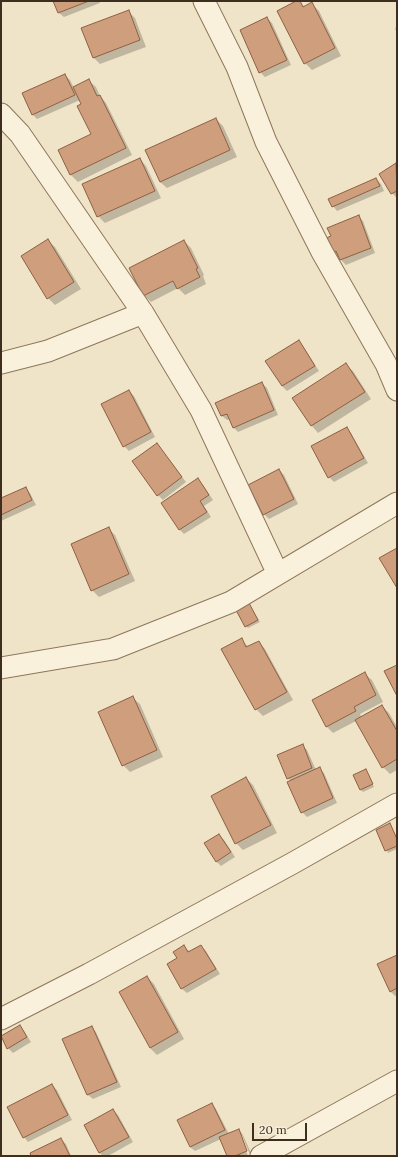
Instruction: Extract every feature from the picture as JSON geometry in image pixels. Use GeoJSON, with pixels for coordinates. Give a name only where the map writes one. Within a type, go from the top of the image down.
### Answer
{"type":"FeatureCollection","features":[{"type":"Feature","properties":{"kind":"street"},"geometry":{"type":"LineString","coordinates":[[204,1],[237,67],[266,142],[322,252],[383,359],[397,390]]}},
{"type":"Feature","properties":{"kind":"street"},"geometry":{"type":"LineString","coordinates":[[1,114],[20,134],[143,313],[201,410],[278,574]]}},
{"type":"Feature","properties":{"kind":"street"},"geometry":{"type":"LineString","coordinates":[[1,363],[48,351],[143,313]]}},
{"type":"Feature","properties":{"kind":"street"},"geometry":{"type":"LineString","coordinates":[[1,668],[113,649],[231,602],[397,503]]}},
{"type":"Feature","properties":{"kind":"street"},"geometry":{"type":"LineString","coordinates":[[1,1019],[89,974],[253,886],[397,804]]}},
{"type":"Feature","properties":{"kind":"street"},"geometry":{"type":"LineString","coordinates":[[262,1156],[397,1081]]}},
{"type":"Feature","properties":{"kind":"building"},"geometry":{"type":"Polygon","coordinates":[[[53,1],[89,1],[58,13],[53,1]]]}},
{"type":"Feature","properties":{"kind":"building"},"geometry":{"type":"Polygon","coordinates":[[[296,1],[300,1],[303,7],[312,2],[335,48],[304,64],[277,11],[296,1]]]}},
{"type":"Feature","properties":{"kind":"building"},"geometry":{"type":"Polygon","coordinates":[[[129,10],[140,40],[93,58],[81,28],[129,10]]]}},
{"type":"Feature","properties":{"kind":"building"},"geometry":{"type":"Polygon","coordinates":[[[267,17],[287,60],[259,73],[240,30],[267,17]]]}},
{"type":"Feature","properties":{"kind":"building"},"geometry":{"type":"Polygon","coordinates":[[[65,74],[75,95],[32,115],[22,93],[65,74]]]}},
{"type":"Feature","properties":{"kind":"building"},"geometry":{"type":"Polygon","coordinates":[[[89,79],[97,96],[100,95],[126,148],[70,175],[58,150],[91,134],[77,106],[81,104],[73,87],[89,79]]]}},
{"type":"Feature","properties":{"kind":"building"},"geometry":{"type":"Polygon","coordinates":[[[216,118],[230,150],[160,182],[145,150],[216,118]]]}},
{"type":"Feature","properties":{"kind":"building"},"geometry":{"type":"Polygon","coordinates":[[[140,158],[155,191],[97,217],[82,184],[140,158]]]}},
{"type":"Feature","properties":{"kind":"building"},"geometry":{"type":"Polygon","coordinates":[[[396,163],[397,191],[391,194],[379,174],[396,163]]]}},
{"type":"Feature","properties":{"kind":"building"},"geometry":{"type":"Polygon","coordinates":[[[376,178],[380,186],[332,207],[328,199],[376,178]]]}},
{"type":"Feature","properties":{"kind":"building"},"geometry":{"type":"Polygon","coordinates":[[[359,215],[371,248],[340,260],[336,251],[330,254],[324,239],[331,236],[327,228],[359,215]]]}},
{"type":"Feature","properties":{"kind":"building"},"geometry":{"type":"Polygon","coordinates":[[[48,239],[74,282],[47,299],[21,256],[48,239]]]}},
{"type":"Feature","properties":{"kind":"building"},"geometry":{"type":"Polygon","coordinates":[[[184,240],[198,268],[196,269],[200,277],[177,289],[173,281],[143,296],[129,268],[184,240]]]}},
{"type":"Feature","properties":{"kind":"building"},"geometry":{"type":"Polygon","coordinates":[[[299,340],[315,366],[282,386],[265,361],[299,340]]]}},
{"type":"Feature","properties":{"kind":"building"},"geometry":{"type":"Polygon","coordinates":[[[346,363],[365,392],[311,426],[292,398],[346,363]]]}},
{"type":"Feature","properties":{"kind":"building"},"geometry":{"type":"Polygon","coordinates":[[[262,382],[274,410],[233,428],[227,414],[221,416],[215,403],[262,382]]]}},
{"type":"Feature","properties":{"kind":"building"},"geometry":{"type":"Polygon","coordinates":[[[129,390],[151,432],[123,447],[101,404],[129,390]]]}},
{"type":"Feature","properties":{"kind":"building"},"geometry":{"type":"Polygon","coordinates":[[[347,427],[364,458],[328,478],[311,446],[347,427]]]}},
{"type":"Feature","properties":{"kind":"building"},"geometry":{"type":"Polygon","coordinates":[[[157,443],[182,477],[157,496],[132,461],[157,443]]]}},
{"type":"Feature","properties":{"kind":"building"},"geometry":{"type":"Polygon","coordinates":[[[279,469],[294,499],[263,515],[248,485],[279,469]]]}},
{"type":"Feature","properties":{"kind":"building"},"geometry":{"type":"Polygon","coordinates":[[[198,478],[209,495],[200,501],[207,512],[179,530],[161,503],[198,478]]]}},
{"type":"Feature","properties":{"kind":"building"},"geometry":{"type":"Polygon","coordinates":[[[26,487],[32,500],[1,515],[1,498],[26,487]]]}},
{"type":"Feature","properties":{"kind":"building"},"geometry":{"type":"Polygon","coordinates":[[[109,527],[129,574],[91,591],[71,544],[109,527]]]}},
{"type":"Feature","properties":{"kind":"building"},"geometry":{"type":"Polygon","coordinates":[[[397,548],[397,588],[379,558],[397,548]]]}},
{"type":"Feature","properties":{"kind":"building"},"geometry":{"type":"Polygon","coordinates":[[[249,603],[258,620],[245,627],[236,610],[249,603]]]}},
{"type":"Feature","properties":{"kind":"building"},"geometry":{"type":"Polygon","coordinates":[[[242,638],[246,647],[259,641],[287,692],[255,710],[221,649],[242,638]]]}},
{"type":"Feature","properties":{"kind":"building"},"geometry":{"type":"Polygon","coordinates":[[[397,665],[397,696],[384,671],[397,665]]]}},
{"type":"Feature","properties":{"kind":"building"},"geometry":{"type":"Polygon","coordinates":[[[365,672],[376,695],[354,707],[356,711],[326,727],[312,700],[365,672]]]}},
{"type":"Feature","properties":{"kind":"building"},"geometry":{"type":"Polygon","coordinates":[[[133,696],[157,750],[122,766],[98,712],[133,696]]]}},
{"type":"Feature","properties":{"kind":"building"},"geometry":{"type":"Polygon","coordinates":[[[382,705],[397,731],[397,759],[382,768],[355,720],[382,705]]]}},
{"type":"Feature","properties":{"kind":"building"},"geometry":{"type":"Polygon","coordinates":[[[303,744],[312,768],[287,779],[277,755],[303,744]]]}},
{"type":"Feature","properties":{"kind":"building"},"geometry":{"type":"Polygon","coordinates":[[[320,767],[333,798],[301,813],[287,782],[320,767]]]}},
{"type":"Feature","properties":{"kind":"building"},"geometry":{"type":"Polygon","coordinates":[[[366,769],[373,784],[360,790],[353,775],[366,769]]]}},
{"type":"Feature","properties":{"kind":"building"},"geometry":{"type":"Polygon","coordinates":[[[246,777],[271,825],[235,844],[211,796],[246,777]]]}},
{"type":"Feature","properties":{"kind":"building"},"geometry":{"type":"Polygon","coordinates":[[[390,823],[397,839],[397,846],[385,851],[376,830],[390,823]]]}},
{"type":"Feature","properties":{"kind":"building"},"geometry":{"type":"Polygon","coordinates":[[[219,834],[231,852],[216,862],[204,843],[219,834]]]}},
{"type":"Feature","properties":{"kind":"building"},"geometry":{"type":"Polygon","coordinates":[[[184,945],[188,952],[201,945],[216,969],[181,989],[167,964],[177,958],[173,952],[184,945]]]}},
{"type":"Feature","properties":{"kind":"building"},"geometry":{"type":"Polygon","coordinates":[[[397,955],[397,988],[390,992],[377,964],[397,955]]]}},
{"type":"Feature","properties":{"kind":"building"},"geometry":{"type":"Polygon","coordinates":[[[147,976],[178,1032],[150,1048],[119,992],[147,976]]]}},
{"type":"Feature","properties":{"kind":"building"},"geometry":{"type":"Polygon","coordinates":[[[20,1025],[27,1037],[7,1049],[1,1036],[20,1025]]]}},
{"type":"Feature","properties":{"kind":"building"},"geometry":{"type":"Polygon","coordinates":[[[92,1026],[117,1082],[87,1095],[62,1039],[92,1026]]]}},
{"type":"Feature","properties":{"kind":"building"},"geometry":{"type":"Polygon","coordinates":[[[52,1084],[68,1115],[23,1138],[7,1107],[52,1084]]]}},
{"type":"Feature","properties":{"kind":"building"},"geometry":{"type":"Polygon","coordinates":[[[212,1103],[225,1130],[190,1147],[177,1120],[212,1103]]]}},
{"type":"Feature","properties":{"kind":"building"},"geometry":{"type":"Polygon","coordinates":[[[113,1109],[129,1137],[99,1153],[84,1125],[113,1109]]]}},
{"type":"Feature","properties":{"kind":"building"},"geometry":{"type":"Polygon","coordinates":[[[239,1129],[247,1151],[235,1156],[227,1156],[219,1137],[239,1129]]]}},
{"type":"Feature","properties":{"kind":"building"},"geometry":{"type":"Polygon","coordinates":[[[61,1138],[70,1156],[31,1156],[30,1153],[61,1138]]]}}]}
